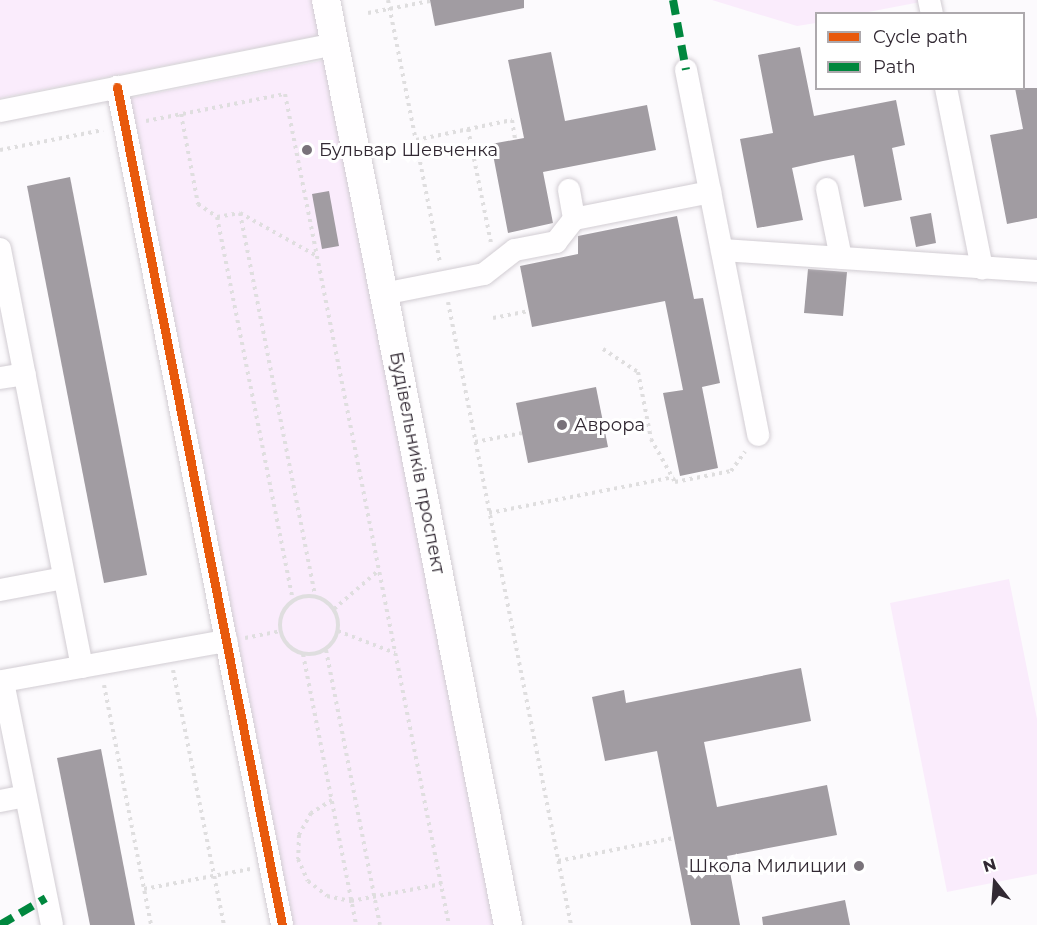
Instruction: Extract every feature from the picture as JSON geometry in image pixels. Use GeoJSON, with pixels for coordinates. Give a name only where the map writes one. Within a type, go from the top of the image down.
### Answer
{"type":"FeatureCollection","features":[{"type":"Feature","properties":{"kind":"main road","name":"Будівельників проспект"},"geometry":{"type":"LineString","coordinates":[[326,0],[508,925]]}},
{"type":"Feature","properties":{"kind":"street"},"geometry":{"type":"LineString","coordinates":[[0,111],[334,44]]}},
{"type":"Feature","properties":{"kind":"street"},"geometry":{"type":"LineString","coordinates":[[686,70],[758,435]]}},
{"type":"Feature","properties":{"kind":"street"},"geometry":{"type":"LineString","coordinates":[[117,87],[282,925]]}},
{"type":"Feature","properties":{"kind":"street"},"geometry":{"type":"LineString","coordinates":[[946,90],[982,268]]}},
{"type":"Feature","properties":{"kind":"street"},"geometry":{"type":"LineString","coordinates":[[827,189],[841,258]]}},
{"type":"Feature","properties":{"kind":"street"},"geometry":{"type":"LineString","coordinates":[[569,190],[574,219]]}},
{"type":"Feature","properties":{"kind":"street"},"geometry":{"type":"LineString","coordinates":[[384,294],[484,274],[515,250],[556,242],[574,219],[710,192]]}},
{"type":"Feature","properties":{"kind":"street"},"geometry":{"type":"LineString","coordinates":[[722,250],[1037,271]]}},
{"type":"Feature","properties":{"kind":"street"},"geometry":{"type":"LineString","coordinates":[[1,258],[64,578],[91,665]]}},
{"type":"Feature","properties":{"kind":"street"},"geometry":{"type":"LineString","coordinates":[[0,378],[25,374]]}},
{"type":"Feature","properties":{"kind":"street"},"geometry":{"type":"LineString","coordinates":[[0,590],[64,578]]}},
{"type":"Feature","properties":{"kind":"street"},"geometry":{"type":"LineString","coordinates":[[52,925],[3,681],[226,641]]}},
{"type":"Feature","properties":{"kind":"street"},"geometry":{"type":"LineString","coordinates":[[0,801],[26,796]]}},
{"type":"Feature","properties":{"kind":"path"},"geometry":{"type":"LineString","coordinates":[[388,0],[571,925]]}},
{"type":"Feature","properties":{"kind":"path"},"geometry":{"type":"LineString","coordinates":[[368,13],[430,1]]}},
{"type":"Feature","properties":{"kind":"path"},"geometry":{"type":"LineString","coordinates":[[285,93],[449,925]]}},
{"type":"Feature","properties":{"kind":"path"},"geometry":{"type":"LineString","coordinates":[[181,114],[198,204],[217,217],[240,213],[317,256]]}},
{"type":"Feature","properties":{"kind":"path"},"geometry":{"type":"LineString","coordinates":[[416,140],[512,120],[515,139]]}},
{"type":"Feature","properties":{"kind":"path"},"geometry":{"type":"LineString","coordinates":[[468,129],[495,265]]}},
{"type":"Feature","properties":{"kind":"path"},"geometry":{"type":"LineString","coordinates":[[240,213],[315,596],[334,609],[338,631],[326,650],[380,925]]}},
{"type":"Feature","properties":{"kind":"path"},"geometry":{"type":"LineString","coordinates":[[217,217],[293,601]]}},
{"type":"Feature","properties":{"kind":"path"},"geometry":{"type":"LineString","coordinates":[[493,318],[529,311]]}},
{"type":"Feature","properties":{"kind":"path"},"geometry":{"type":"LineString","coordinates":[[603,349],[638,372],[651,440],[675,482],[731,471]]}},
{"type":"Feature","properties":{"kind":"path"},"geometry":{"type":"LineString","coordinates":[[475,442],[522,433]]}},
{"type":"Feature","properties":{"kind":"path"},"geometry":{"type":"LineString","coordinates":[[489,513],[674,477]]}},
{"type":"Feature","properties":{"kind":"path"},"geometry":{"type":"LineString","coordinates":[[334,609],[379,570]]}},
{"type":"Feature","properties":{"kind":"path"},"geometry":{"type":"LineString","coordinates":[[315,596],[293,601],[280,619],[280,631],[292,650],[303,654],[326,650]]}},
{"type":"Feature","properties":{"kind":"path"},"geometry":{"type":"LineString","coordinates":[[226,641],[280,631]]}},
{"type":"Feature","properties":{"kind":"path"},"geometry":{"type":"LineString","coordinates":[[338,631],[395,653]]}},
{"type":"Feature","properties":{"kind":"path"},"geometry":{"type":"LineString","coordinates":[[170,651],[224,925]]}},
{"type":"Feature","properties":{"kind":"path"},"geometry":{"type":"LineString","coordinates":[[303,654],[356,925]]}},
{"type":"Feature","properties":{"kind":"path"},"geometry":{"type":"LineString","coordinates":[[91,665],[151,925]]}},
{"type":"Feature","properties":{"kind":"path"},"geometry":{"type":"LineString","coordinates":[[332,800],[311,813],[303,828],[298,859],[308,881],[327,896],[351,901],[441,884]]}},
{"type":"Feature","properties":{"kind":"path"},"geometry":{"type":"LineString","coordinates":[[558,861],[674,838]]}},
{"type":"Feature","properties":{"kind":"path"},"geometry":{"type":"LineString","coordinates":[[144,889],[298,859]]}},
{"type":"Feature","properties":{"kind":"shaded area"},"geometry":{"type":"Polygon","coordinates":[[[0,0],[314,0],[320,35],[0,98],[0,0]]]}},
{"type":"Feature","properties":{"kind":"shaded area"},"geometry":{"type":"Polygon","coordinates":[[[712,0],[931,0],[868,12],[815,12],[815,23],[797,26],[712,0]]]}},
{"type":"Feature","properties":{"kind":"shaded area"},"geometry":{"type":"Polygon","coordinates":[[[325,60],[496,925],[293,925],[130,98],[325,60]]]}},
{"type":"Feature","properties":{"kind":"shaded area"},"geometry":{"type":"Polygon","coordinates":[[[1009,579],[1037,719],[1037,874],[947,892],[890,603],[1009,579]]]}},
{"type":"Feature","properties":{"kind":"building"},"geometry":{"type":"Polygon","coordinates":[[[430,0],[524,0],[524,8],[435,26],[430,0]]]}},
{"type":"Feature","properties":{"kind":"building"},"geometry":{"type":"Polygon","coordinates":[[[800,47],[814,116],[896,100],[905,145],[892,148],[902,200],[864,207],[854,155],[792,168],[803,220],[757,228],[740,139],[773,133],[758,55],[800,47]]]}},
{"type":"Feature","properties":{"kind":"building"},"geometry":{"type":"Polygon","coordinates":[[[551,52],[565,121],[647,105],[656,150],[543,172],[553,223],[508,233],[491,144],[524,138],[508,60],[551,52]]]}},
{"type":"Feature","properties":{"kind":"building"},"geometry":{"type":"Polygon","coordinates":[[[1037,88],[1037,218],[1007,224],[990,135],[1023,129],[1015,90],[1037,88]]]}},
{"type":"Feature","properties":{"kind":"building"},"geometry":{"type":"Polygon","coordinates":[[[70,177],[147,575],[104,583],[27,186],[70,177]]]}},
{"type":"Feature","properties":{"kind":"building"},"geometry":{"type":"Polygon","coordinates":[[[329,191],[339,246],[322,249],[312,194],[329,191]]]}},
{"type":"Feature","properties":{"kind":"building"},"geometry":{"type":"Polygon","coordinates":[[[931,213],[936,243],[916,247],[910,217],[931,213]]]}},
{"type":"Feature","properties":{"kind":"building"},"geometry":{"type":"Polygon","coordinates":[[[677,216],[694,299],[703,298],[720,383],[702,387],[718,468],[680,476],[663,393],[683,390],[665,301],[532,327],[520,266],[578,254],[578,236],[677,216]]]}},
{"type":"Feature","properties":{"kind":"building"},"geometry":{"type":"Polygon","coordinates":[[[808,269],[847,272],[843,316],[804,313],[808,269]]]}},
{"type":"Feature","properties":{"kind":"building"},"geometry":{"type":"Polygon","coordinates":[[[596,387],[608,447],[528,463],[516,403],[596,387]]]}},
{"type":"Feature","properties":{"kind":"building"},"geometry":{"type":"Polygon","coordinates":[[[801,668],[811,721],[704,742],[717,807],[827,785],[837,835],[727,856],[740,925],[691,925],[657,751],[605,761],[592,697],[624,690],[626,703],[801,668]]]}},
{"type":"Feature","properties":{"kind":"building"},"geometry":{"type":"Polygon","coordinates":[[[101,749],[135,925],[90,925],[57,758],[101,749]]]}},
{"type":"Feature","properties":{"kind":"building"},"geometry":{"type":"Polygon","coordinates":[[[845,900],[850,925],[763,925],[762,917],[845,900]]]}},
{"type":"Feature","properties":{"kind":"marked path"},"geometry":{"type":"LineString","coordinates":[[673,0],[686,70]]}},
{"type":"Feature","properties":{"kind":"marked path"},"geometry":{"type":"LineString","coordinates":[[0,925],[46,898]]}},
{"type":"Feature","properties":{"kind":"cycle path"},"geometry":{"type":"LineString","coordinates":[[117,87],[282,925]]}},
{"type":"Feature","properties":{"kind":"place","name":"Бульвар Шевченка"},"geometry":{"type":"Point","coordinates":[307,150]}},
{"type":"Feature","properties":{"kind":"place","name":"Аврора"},"geometry":{"type":"Point","coordinates":[562,425]}},
{"type":"Feature","properties":{"kind":"place","name":"Школа Милиции"},"geometry":{"type":"Point","coordinates":[859,866]}}]}
